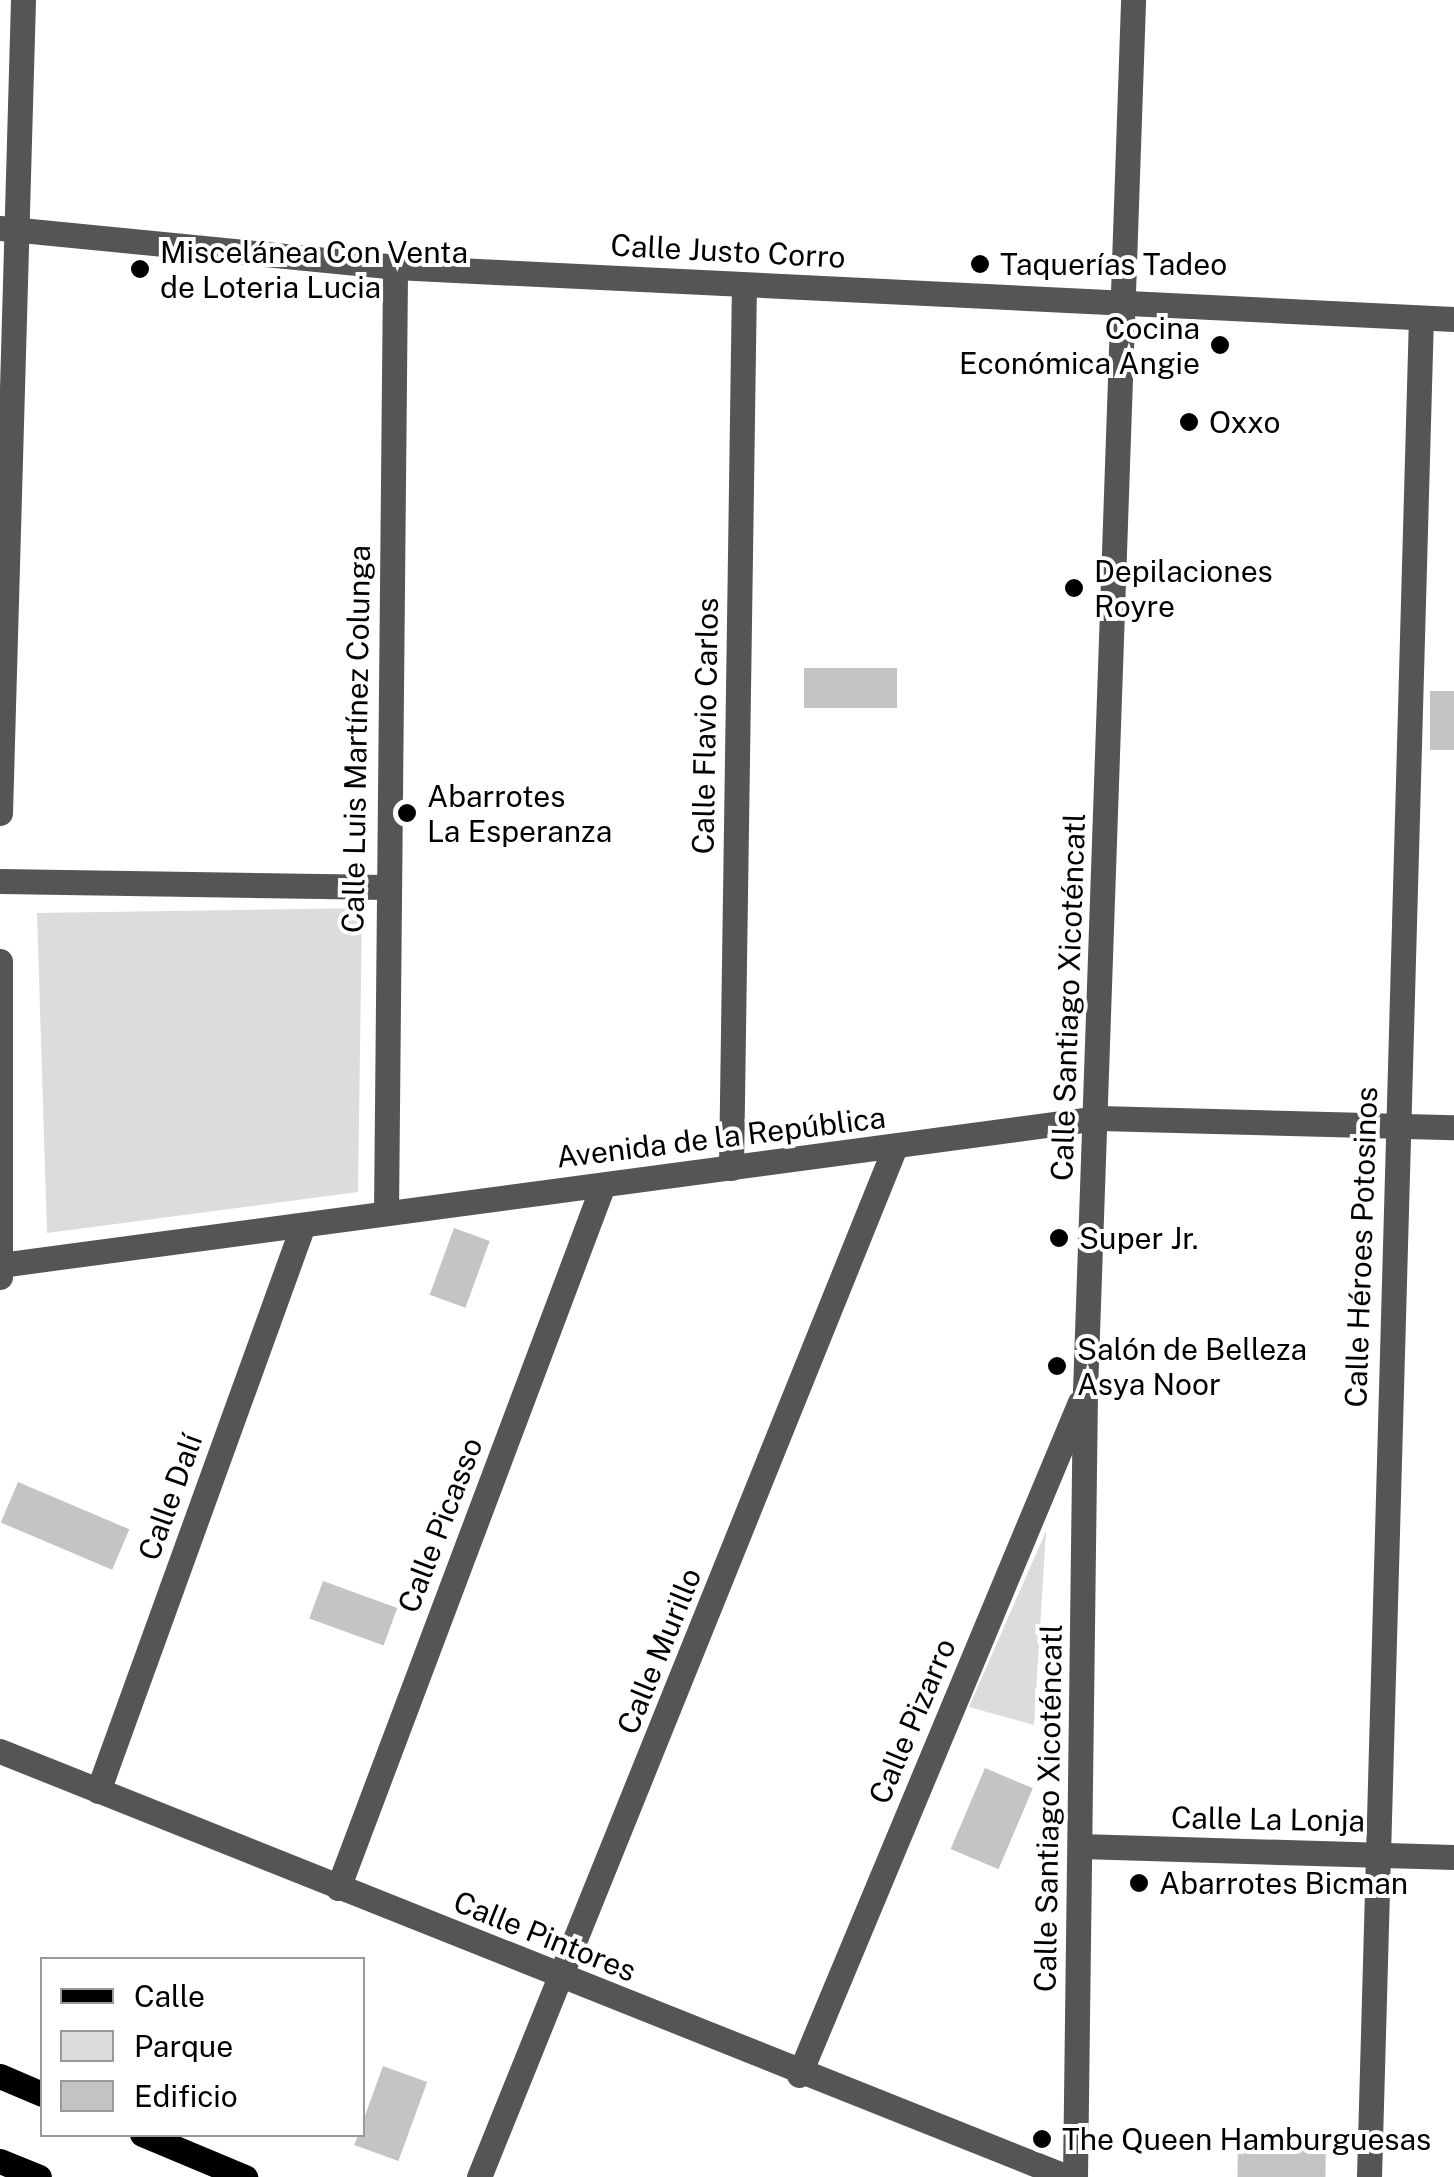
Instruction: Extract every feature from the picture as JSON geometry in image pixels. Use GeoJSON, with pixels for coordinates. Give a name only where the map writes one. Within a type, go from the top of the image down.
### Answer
{"type":"FeatureCollection","features":[{"type":"Feature","properties":{"kind":"main road"},"geometry":{"type":"LineString","coordinates":[[1,2080],[40,2093]]}},
{"type":"Feature","properties":{"kind":"main road"},"geometry":{"type":"LineString","coordinates":[[149,2137],[245,2177]]}},
{"type":"Feature","properties":{"kind":"main road"},"geometry":{"type":"LineString","coordinates":[[0,2161],[40,2177]]}},
{"type":"Feature","properties":{"kind":"street"},"geometry":{"type":"LineString","coordinates":[[0,812],[5,228],[23,0]]}},
{"type":"Feature","properties":{"kind":"street","name":"Calle Santiago Xicoténcatl"},"geometry":{"type":"LineString","coordinates":[[1075,2177],[1085,1391],[1099,1118],[1119,302],[1133,0]]}},
{"type":"Feature","properties":{"kind":"street","name":"Calle Justo Corro"},"geometry":{"type":"LineString","coordinates":[[5,228],[394,267],[1454,319]]}},
{"type":"Feature","properties":{"kind":"street","name":"Calle Luis Martínez Colunga"},"geometry":{"type":"LineString","coordinates":[[386,1212],[394,267]]}},
{"type":"Feature","properties":{"kind":"street","name":"Calle Flavio Carlos"},"geometry":{"type":"LineString","coordinates":[[731,1168],[744,285]]}},
{"type":"Feature","properties":{"kind":"street","name":"Calle Héroes Potosinos"},"geometry":{"type":"LineString","coordinates":[[1370,2177],[1372,1854],[1421,319]]}},
{"type":"Feature","properties":{"kind":"street"},"geometry":{"type":"LineString","coordinates":[[0,881],[386,887]]}},
{"type":"Feature","properties":{"kind":"street"},"geometry":{"type":"LineString","coordinates":[[0,962],[1,1269]]}},
{"type":"Feature","properties":{"kind":"street","name":"Avenida de la República"},"geometry":{"type":"LineString","coordinates":[[1,1269],[386,1212],[1099,1118],[1454,1127]]}},
{"type":"Feature","properties":{"kind":"street","name":"Calle Murillo"},"geometry":{"type":"LineString","coordinates":[[479,2177],[563,1978],[895,1147]]}},
{"type":"Feature","properties":{"kind":"street","name":"Calle Picasso"},"geometry":{"type":"LineString","coordinates":[[338,1888],[603,1185]]}},
{"type":"Feature","properties":{"kind":"street","name":"Calle Dalí"},"geometry":{"type":"LineString","coordinates":[[98,1792],[302,1225]]}},
{"type":"Feature","properties":{"kind":"street","name":"Calle Pizarro"},"geometry":{"type":"LineString","coordinates":[[798,2075],[1085,1391]]}},
{"type":"Feature","properties":{"kind":"street","name":"Calle Pintores"},"geometry":{"type":"LineString","coordinates":[[0,1751],[798,2075],[1066,2177]]}},
{"type":"Feature","properties":{"kind":"street","name":"Calle La Lonja"},"geometry":{"type":"LineString","coordinates":[[1080,1846],[1454,1856]]}},
{"type":"Feature","properties":{"kind":"green space"},"geometry":{"type":"Polygon","coordinates":[[[362,908],[358,1192],[47,1233],[37,913],[362,908]]]}},
{"type":"Feature","properties":{"kind":"green space"},"geometry":{"type":"Polygon","coordinates":[[[1046,1531],[1034,1725],[969,1707],[1046,1531]]]}},
{"type":"Feature","properties":{"kind":"building"},"geometry":{"type":"Polygon","coordinates":[[[804,668],[897,668],[897,708],[804,708],[804,668]]]}},
{"type":"Feature","properties":{"kind":"building"},"geometry":{"type":"Polygon","coordinates":[[[1430,691],[1454,691],[1454,750],[1430,750],[1430,691]]]}},
{"type":"Feature","properties":{"kind":"building"},"geometry":{"type":"Polygon","coordinates":[[[454,1228],[490,1241],[465,1308],[430,1295],[454,1228]]]}},
{"type":"Feature","properties":{"kind":"building"},"geometry":{"type":"Polygon","coordinates":[[[18,1482],[129,1529],[112,1570],[1,1523],[18,1482]]]}},
{"type":"Feature","properties":{"kind":"building"},"geometry":{"type":"Polygon","coordinates":[[[323,1581],[397,1608],[384,1646],[309,1619],[323,1581]]]}},
{"type":"Feature","properties":{"kind":"building"},"geometry":{"type":"Polygon","coordinates":[[[985,1768],[1033,1788],[998,1869],[951,1849],[985,1768]]]}},
{"type":"Feature","properties":{"kind":"building"},"geometry":{"type":"Polygon","coordinates":[[[383,2066],[427,2082],[398,2161],[354,2145],[357,2137],[365,2137],[365,2115],[383,2066]]]}},
{"type":"Feature","properties":{"kind":"building"},"geometry":{"type":"Polygon","coordinates":[[[1238,2142],[1326,2144],[1325,2177],[1237,2177],[1238,2142]]]}},
{"type":"Feature","properties":{"kind":"place","name":"Taquerías Tadeo"},"geometry":{"type":"Point","coordinates":[980,264]}},
{"type":"Feature","properties":{"kind":"place","name":"Miscelánea Con Venta de Loteria Lucia"},"geometry":{"type":"Point","coordinates":[140,269]}},
{"type":"Feature","properties":{"kind":"place","name":"Cocina Económica Angie"},"geometry":{"type":"Point","coordinates":[1220,345]}},
{"type":"Feature","properties":{"kind":"place","name":"Oxxo"},"geometry":{"type":"Point","coordinates":[1189,422]}},
{"type":"Feature","properties":{"kind":"place","name":"Depilaciones Royre"},"geometry":{"type":"Point","coordinates":[1074,588]}},
{"type":"Feature","properties":{"kind":"place","name":"Abarrotes La Esperanza"},"geometry":{"type":"Point","coordinates":[407,813]}},
{"type":"Feature","properties":{"kind":"place","name":"Super Jr."},"geometry":{"type":"Point","coordinates":[1059,1238]}},
{"type":"Feature","properties":{"kind":"place","name":"Salón de Belleza Asya Noor"},"geometry":{"type":"Point","coordinates":[1057,1366]}},
{"type":"Feature","properties":{"kind":"place","name":"Abarrotes Bicman"},"geometry":{"type":"Point","coordinates":[1139,1883]}},
{"type":"Feature","properties":{"kind":"place","name":"The Queen Hamburguesas"},"geometry":{"type":"Point","coordinates":[1042,2139]}}]}
